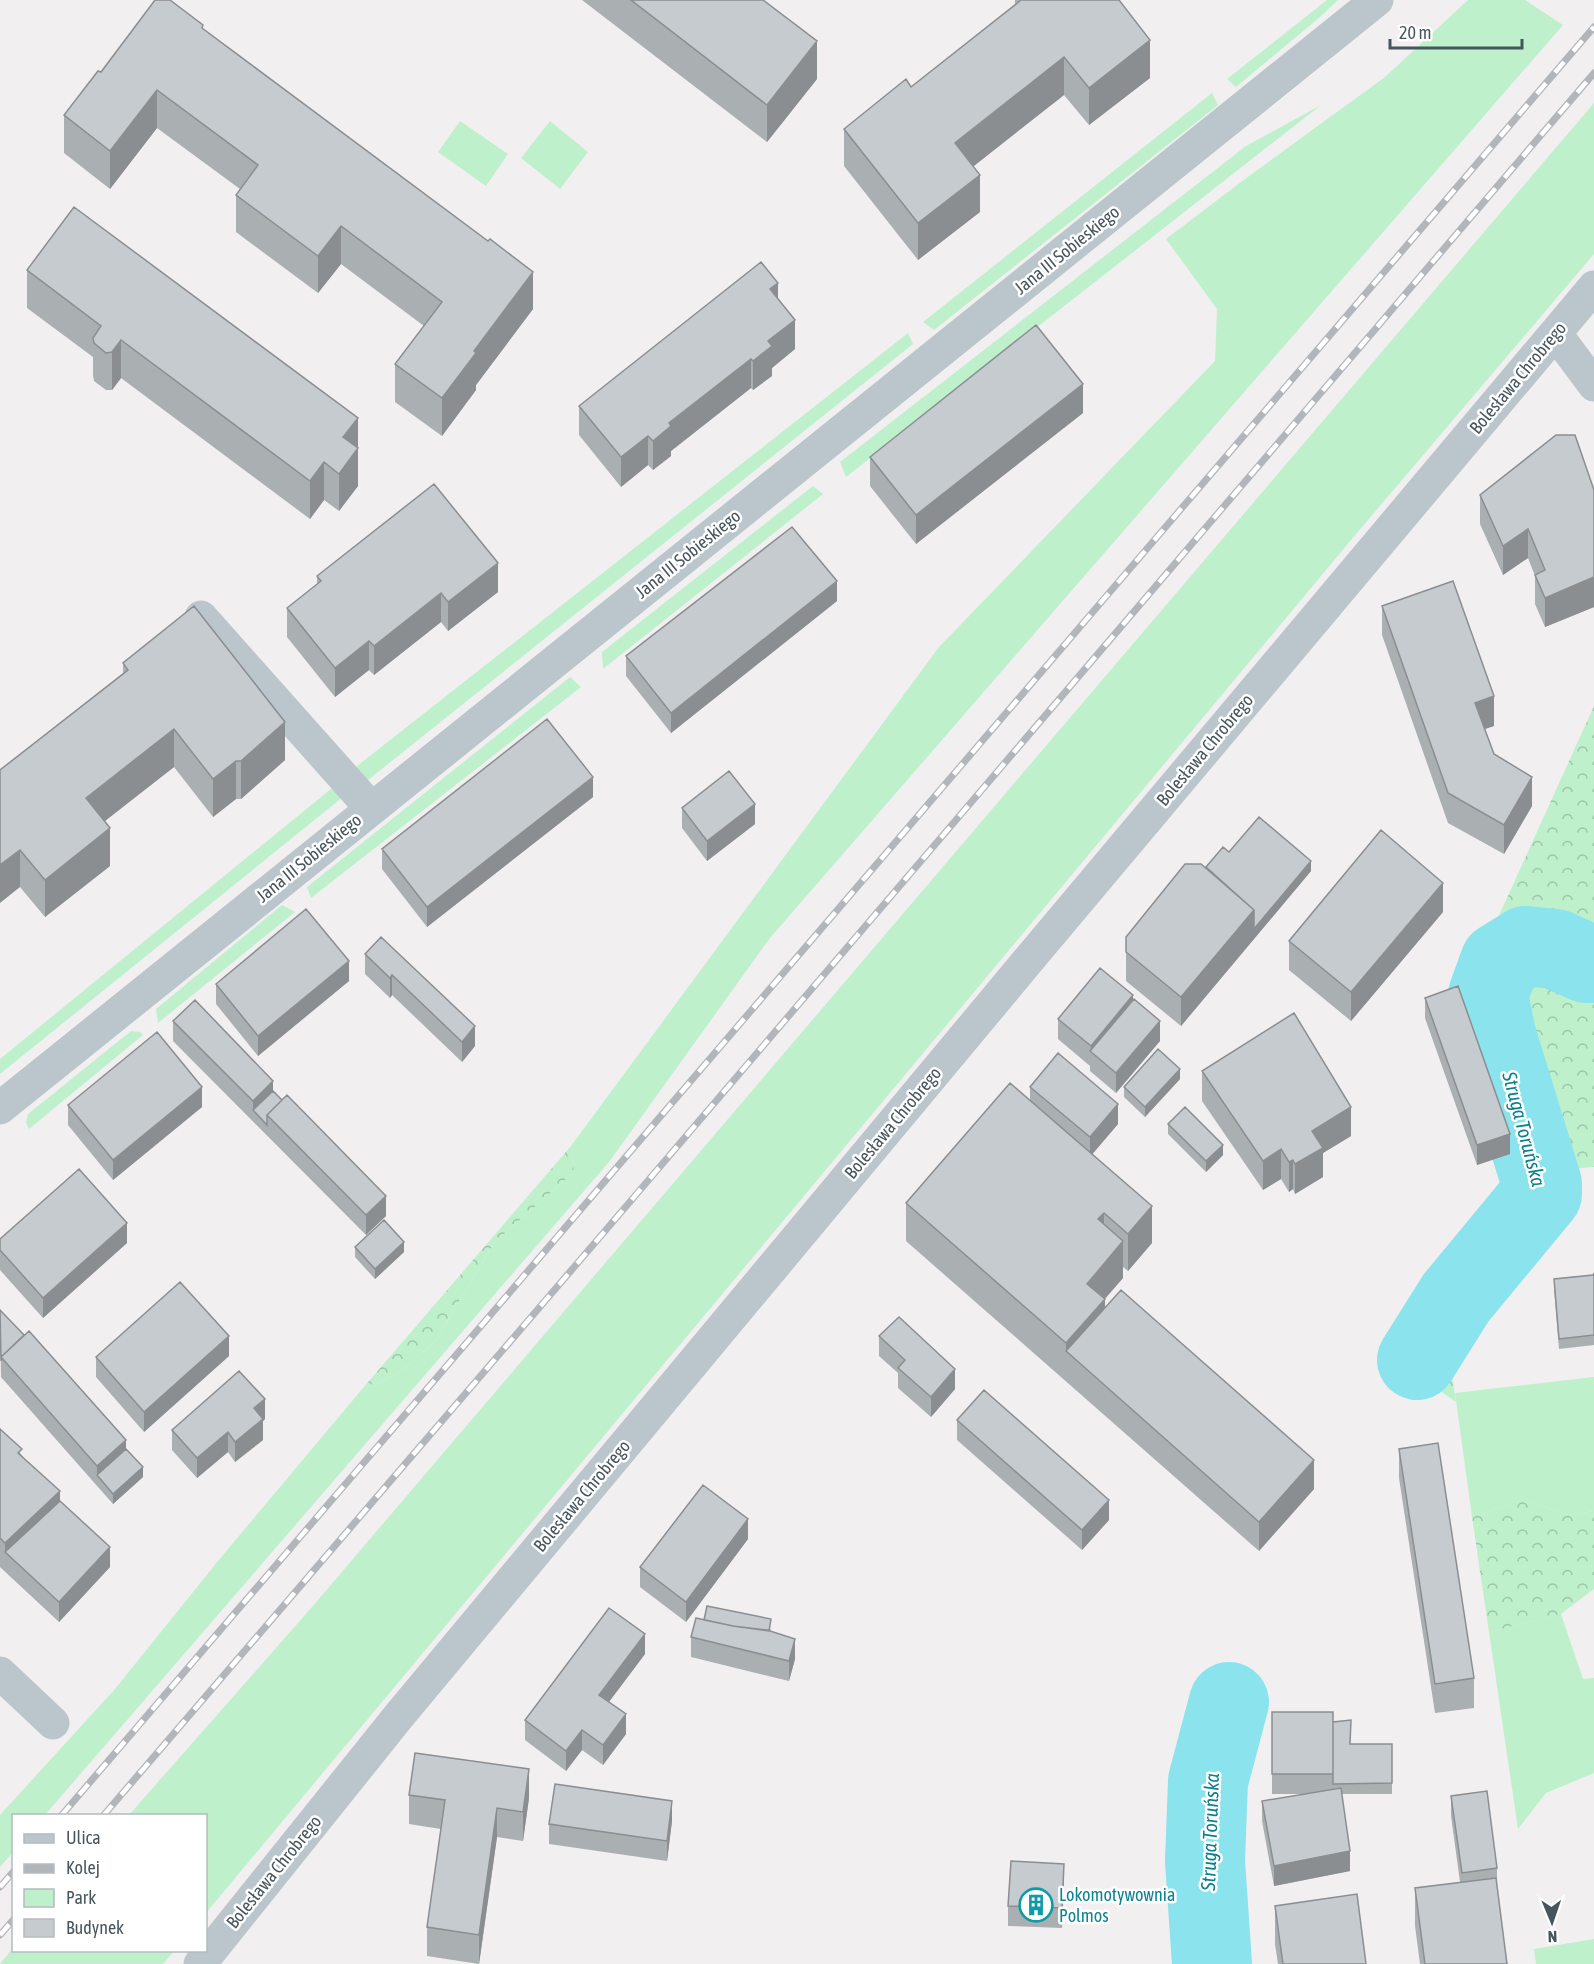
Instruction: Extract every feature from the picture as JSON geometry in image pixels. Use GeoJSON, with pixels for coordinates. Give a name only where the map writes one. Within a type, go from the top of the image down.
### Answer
{"type":"FeatureCollection","features":[{"type":"Feature","properties":{"kind":"street","name":"Jana III Sobieskiego"},"geometry":{"type":"LineString","coordinates":[[0,1108],[1377,0]]}},
{"type":"Feature","properties":{"kind":"street","name":"Bolesława Chrobrego"},"geometry":{"type":"LineString","coordinates":[[200,1964],[427,1682],[1047,938],[1556,334],[1592,295]]}},
{"type":"Feature","properties":{"kind":"street"},"geometry":{"type":"LineString","coordinates":[[1556,334],[1594,385]]}},
{"type":"Feature","properties":{"kind":"street"},"geometry":{"type":"LineString","coordinates":[[201,617],[371,808]]}},
{"type":"Feature","properties":{"kind":"street"},"geometry":{"type":"LineString","coordinates":[[0,1673],[53,1723]]}},
{"type":"Feature","properties":{"kind":"green space"},"geometry":{"type":"Polygon","coordinates":[[[1327,0],[1338,0],[1236,87],[1227,79],[1327,0]]]}},
{"type":"Feature","properties":{"kind":"green space"},"geometry":{"type":"Polygon","coordinates":[[[1468,0],[1525,0],[1563,25],[770,938],[609,1162],[46,1814],[12,1814],[12,1853],[0,1867],[0,1815],[115,1689],[218,1561],[363,1388],[398,1374],[436,1340],[494,1243],[574,1172],[571,1146],[939,647],[1215,361],[1217,309],[1166,239],[1385,77],[1468,0]]]}},
{"type":"Feature","properties":{"kind":"green space"},"geometry":{"type":"Polygon","coordinates":[[[1212,93],[1218,105],[934,330],[923,322],[1212,93]]]}},
{"type":"Feature","properties":{"kind":"green space"},"geometry":{"type":"Polygon","coordinates":[[[1594,103],[1594,254],[1351,540],[207,1912],[207,1814],[130,1814],[312,1607],[1594,103]]]}},
{"type":"Feature","properties":{"kind":"green space"},"geometry":{"type":"Polygon","coordinates":[[[1321,105],[846,477],[840,462],[1246,146],[1321,105]]]}},
{"type":"Feature","properties":{"kind":"green space"},"geometry":{"type":"Polygon","coordinates":[[[460,121],[508,154],[486,186],[438,152],[460,121]]]}},
{"type":"Feature","properties":{"kind":"green space"},"geometry":{"type":"Polygon","coordinates":[[[550,121],[588,152],[560,189],[521,158],[550,121]]]}},
{"type":"Feature","properties":{"kind":"green space"},"geometry":{"type":"Polygon","coordinates":[[[908,333],[913,344],[368,780],[352,770],[908,333]]]}},
{"type":"Feature","properties":{"kind":"green space"},"geometry":{"type":"Polygon","coordinates":[[[813,486],[823,494],[603,669],[602,652],[813,486]]]}},
{"type":"Feature","properties":{"kind":"green space"},"geometry":{"type":"Polygon","coordinates":[[[570,677],[581,687],[311,898],[307,887],[570,677]]]}},
{"type":"Feature","properties":{"kind":"green space"},"geometry":{"type":"Polygon","coordinates":[[[1594,706],[1594,1167],[1567,1169],[1570,1213],[1465,1308],[1449,1355],[1456,1402],[1406,1367],[1518,1206],[1510,1154],[1458,1006],[1594,706]]]}},
{"type":"Feature","properties":{"kind":"green space"},"geometry":{"type":"Polygon","coordinates":[[[337,784],[343,797],[0,1074],[0,1059],[337,784]]]}},
{"type":"Feature","properties":{"kind":"green space"},"geometry":{"type":"Polygon","coordinates":[[[282,905],[295,912],[158,1023],[156,1009],[282,905]]]}},
{"type":"Feature","properties":{"kind":"green space"},"geometry":{"type":"Polygon","coordinates":[[[131,1031],[140,1032],[143,1035],[29,1129],[26,1123],[28,1114],[131,1031]]]}},
{"type":"Feature","properties":{"kind":"green space"},"geometry":{"type":"Polygon","coordinates":[[[571,1146],[574,1172],[494,1243],[436,1340],[398,1374],[363,1388],[571,1146]]]}},
{"type":"Feature","properties":{"kind":"green space"},"geometry":{"type":"Polygon","coordinates":[[[1594,1377],[1594,1511],[1569,1515],[1521,1500],[1472,1517],[1455,1393],[1594,1377]]]}},
{"type":"Feature","properties":{"kind":"green space"},"geometry":{"type":"Polygon","coordinates":[[[1521,1500],[1569,1515],[1594,1511],[1594,1589],[1561,1614],[1489,1632],[1472,1517],[1521,1500]]]}},
{"type":"Feature","properties":{"kind":"green space"},"geometry":{"type":"Polygon","coordinates":[[[1561,1614],[1583,1679],[1594,1678],[1594,1773],[1546,1793],[1518,1829],[1489,1632],[1561,1614]]]}},
{"type":"Feature","properties":{"kind":"green space"},"geometry":{"type":"Polygon","coordinates":[[[1594,1939],[1594,1964],[1536,1964],[1534,1949],[1594,1939]]]}},
{"type":"Feature","properties":{"kind":"green space"},"geometry":{"type":"Polygon","coordinates":[[[12,1949],[12,1952],[173,1952],[163,1964],[0,1964],[12,1949]]]}},
{"type":"Feature","properties":{"kind":"building"},"geometry":{"type":"Polygon","coordinates":[[[155,0],[170,0],[203,25],[202,28],[533,272],[442,398],[395,364],[442,302],[341,226],[318,256],[236,195],[258,165],[157,90],[110,151],[64,115],[98,71],[101,72],[155,0]]]}},
{"type":"Feature","properties":{"kind":"building"},"geometry":{"type":"Polygon","coordinates":[[[631,0],[763,0],[817,41],[767,105],[631,0]]]}},
{"type":"Feature","properties":{"kind":"building"},"geometry":{"type":"Polygon","coordinates":[[[1020,0],[1119,0],[1150,40],[1089,88],[1064,57],[955,143],[980,175],[918,223],[844,129],[906,79],[911,87],[1020,0]]]}},
{"type":"Feature","properties":{"kind":"building"},"geometry":{"type":"Polygon","coordinates":[[[74,207],[358,418],[343,437],[358,448],[339,474],[324,462],[310,481],[121,340],[112,352],[106,353],[94,343],[93,338],[101,326],[27,270],[74,207]]]}},
{"type":"Feature","properties":{"kind":"building"},"geometry":{"type":"Polygon","coordinates":[[[761,262],[778,283],[770,289],[795,320],[768,341],[772,346],[753,361],[751,359],[669,423],[671,426],[653,441],[648,436],[621,457],[579,406],[761,262]]]}},
{"type":"Feature","properties":{"kind":"building"},"geometry":{"type":"Polygon","coordinates":[[[1036,325],[1083,384],[916,515],[870,457],[1036,325]]]}},
{"type":"Feature","properties":{"kind":"building"},"geometry":{"type":"Polygon","coordinates":[[[1556,435],[1575,435],[1594,490],[1594,577],[1545,598],[1535,575],[1545,570],[1528,529],[1503,546],[1480,495],[1556,435]]]}},
{"type":"Feature","properties":{"kind":"building"},"geometry":{"type":"Polygon","coordinates":[[[434,484],[498,563],[448,602],[441,593],[374,646],[369,641],[335,668],[287,608],[321,581],[317,576],[434,484]]]}},
{"type":"Feature","properties":{"kind":"building"},"geometry":{"type":"Polygon","coordinates":[[[792,527],[837,581],[671,713],[626,656],[792,527]]]}},
{"type":"Feature","properties":{"kind":"building"},"geometry":{"type":"Polygon","coordinates":[[[1453,581],[1494,696],[1475,703],[1494,754],[1532,777],[1504,825],[1448,793],[1382,606],[1453,581]]]}},
{"type":"Feature","properties":{"kind":"building"},"geometry":{"type":"Polygon","coordinates":[[[194,606],[285,722],[241,761],[236,761],[213,779],[174,729],[86,798],[110,828],[45,880],[20,850],[0,865],[0,770],[128,670],[123,663],[194,606]]]}},
{"type":"Feature","properties":{"kind":"building"},"geometry":{"type":"Polygon","coordinates":[[[547,719],[593,777],[427,907],[382,849],[547,719]]]}},
{"type":"Feature","properties":{"kind":"building"},"geometry":{"type":"Polygon","coordinates":[[[729,771],[755,804],[707,841],[682,808],[729,771]]]}},
{"type":"Feature","properties":{"kind":"building"},"geometry":{"type":"Polygon","coordinates":[[[1259,817],[1311,861],[1254,929],[1254,910],[1206,867],[1223,847],[1229,852],[1259,817]]]}},
{"type":"Feature","properties":{"kind":"building"},"geometry":{"type":"Polygon","coordinates":[[[1381,830],[1443,883],[1351,992],[1289,941],[1381,830]]]}},
{"type":"Feature","properties":{"kind":"building"},"geometry":{"type":"Polygon","coordinates":[[[1185,864],[1201,864],[1254,910],[1181,997],[1126,952],[1126,937],[1185,864]]]}},
{"type":"Feature","properties":{"kind":"building"},"geometry":{"type":"Polygon","coordinates":[[[306,909],[349,961],[258,1036],[216,984],[306,909]]]}},
{"type":"Feature","properties":{"kind":"building"},"geometry":{"type":"Polygon","coordinates":[[[381,937],[475,1026],[462,1042],[392,975],[390,978],[365,954],[381,937]]]}},
{"type":"Feature","properties":{"kind":"building"},"geometry":{"type":"Polygon","coordinates":[[[1100,968],[1133,995],[1091,1046],[1058,1019],[1100,968]]]}},
{"type":"Feature","properties":{"kind":"building"},"geometry":{"type":"Polygon","coordinates":[[[1458,986],[1510,1134],[1477,1145],[1425,998],[1458,986]]]}},
{"type":"Feature","properties":{"kind":"building"},"geometry":{"type":"Polygon","coordinates":[[[1134,999],[1160,1021],[1116,1073],[1090,1051],[1134,999]]]}},
{"type":"Feature","properties":{"kind":"building"},"geometry":{"type":"Polygon","coordinates":[[[195,1000],[273,1081],[253,1101],[173,1021],[195,1000]]]}},
{"type":"Feature","properties":{"kind":"building"},"geometry":{"type":"Polygon","coordinates":[[[1294,1013],[1351,1107],[1312,1131],[1323,1148],[1295,1164],[1293,1160],[1289,1162],[1281,1149],[1263,1161],[1202,1071],[1294,1013]]]}},
{"type":"Feature","properties":{"kind":"building"},"geometry":{"type":"Polygon","coordinates":[[[157,1032],[202,1087],[113,1160],[68,1105],[157,1032]]]}},
{"type":"Feature","properties":{"kind":"building"},"geometry":{"type":"Polygon","coordinates":[[[1158,1049],[1180,1069],[1145,1107],[1124,1087],[1158,1049]]]}},
{"type":"Feature","properties":{"kind":"building"},"geometry":{"type":"Polygon","coordinates":[[[1058,1053],[1118,1104],[1090,1137],[1030,1087],[1058,1053]]]}},
{"type":"Feature","properties":{"kind":"building"},"geometry":{"type":"Polygon","coordinates":[[[1010,1083],[1152,1206],[1128,1234],[1104,1213],[1098,1219],[1123,1241],[1087,1284],[1105,1299],[1066,1343],[906,1203],[1010,1083]]]}},
{"type":"Feature","properties":{"kind":"building"},"geometry":{"type":"Polygon","coordinates":[[[273,1091],[282,1100],[267,1115],[267,1125],[253,1110],[273,1091]]]}},
{"type":"Feature","properties":{"kind":"building"},"geometry":{"type":"Polygon","coordinates":[[[287,1095],[386,1196],[366,1215],[267,1115],[287,1095]]]}},
{"type":"Feature","properties":{"kind":"building"},"geometry":{"type":"Polygon","coordinates":[[[1185,1107],[1223,1145],[1206,1161],[1168,1124],[1185,1107]]]}},
{"type":"Feature","properties":{"kind":"building"},"geometry":{"type":"Polygon","coordinates":[[[79,1169],[127,1223],[43,1298],[0,1250],[0,1239],[79,1169]]]}},
{"type":"Feature","properties":{"kind":"building"},"geometry":{"type":"Polygon","coordinates":[[[384,1220],[404,1242],[375,1269],[355,1247],[384,1220]]]}},
{"type":"Feature","properties":{"kind":"building"},"geometry":{"type":"Polygon","coordinates":[[[1594,1273],[1594,1335],[1559,1339],[1554,1279],[1593,1275],[1594,1273]]]}},
{"type":"Feature","properties":{"kind":"building"},"geometry":{"type":"Polygon","coordinates":[[[180,1282],[229,1336],[144,1412],[96,1357],[180,1282]]]}},
{"type":"Feature","properties":{"kind":"building"},"geometry":{"type":"Polygon","coordinates":[[[1121,1290],[1314,1460],[1259,1522],[1066,1351],[1121,1290]]]}},
{"type":"Feature","properties":{"kind":"building"},"geometry":{"type":"Polygon","coordinates":[[[0,1310],[24,1335],[1,1357],[1,1361],[0,1310]]]}},
{"type":"Feature","properties":{"kind":"building"},"geometry":{"type":"Polygon","coordinates":[[[899,1317],[955,1369],[931,1397],[898,1368],[905,1360],[879,1336],[899,1317]]]}},
{"type":"Feature","properties":{"kind":"building"},"geometry":{"type":"Polygon","coordinates":[[[29,1331],[126,1440],[97,1466],[1,1357],[29,1331]]]}},
{"type":"Feature","properties":{"kind":"building"},"geometry":{"type":"Polygon","coordinates":[[[239,1371],[265,1399],[254,1408],[263,1419],[235,1442],[228,1432],[197,1458],[172,1430],[239,1371]]]}},
{"type":"Feature","properties":{"kind":"building"},"geometry":{"type":"Polygon","coordinates":[[[984,1390],[1109,1500],[1082,1530],[957,1420],[984,1390]]]}},
{"type":"Feature","properties":{"kind":"building"},"geometry":{"type":"Polygon","coordinates":[[[0,1429],[22,1449],[18,1453],[60,1491],[5,1543],[0,1538],[0,1429]]]}},
{"type":"Feature","properties":{"kind":"building"},"geometry":{"type":"Polygon","coordinates":[[[1438,1443],[1474,1678],[1435,1684],[1399,1449],[1438,1443]]]}},
{"type":"Feature","properties":{"kind":"building"},"geometry":{"type":"Polygon","coordinates":[[[126,1449],[143,1467],[113,1494],[97,1475],[126,1449]]]}},
{"type":"Feature","properties":{"kind":"building"},"geometry":{"type":"Polygon","coordinates":[[[703,1485],[748,1519],[686,1602],[640,1567],[703,1485]]]}},
{"type":"Feature","properties":{"kind":"building"},"geometry":{"type":"Polygon","coordinates":[[[60,1501],[110,1547],[59,1602],[5,1552],[60,1501]]]}},
{"type":"Feature","properties":{"kind":"building"},"geometry":{"type":"Polygon","coordinates":[[[707,1606],[771,1619],[769,1631],[704,1620],[707,1606]]]}},
{"type":"Feature","properties":{"kind":"building"},"geometry":{"type":"Polygon","coordinates":[[[609,1608],[645,1634],[599,1695],[626,1714],[603,1745],[582,1730],[566,1751],[525,1720],[609,1608]]]}},
{"type":"Feature","properties":{"kind":"building"},"geometry":{"type":"Polygon","coordinates":[[[696,1618],[767,1630],[795,1639],[789,1661],[691,1637],[696,1618]]]}},
{"type":"Feature","properties":{"kind":"building"},"geometry":{"type":"Polygon","coordinates":[[[1272,1712],[1333,1712],[1333,1774],[1272,1774],[1272,1712]]]}},
{"type":"Feature","properties":{"kind":"building"},"geometry":{"type":"Polygon","coordinates":[[[1351,1720],[1350,1744],[1392,1744],[1392,1783],[1333,1784],[1333,1722],[1351,1720]]]}},
{"type":"Feature","properties":{"kind":"building"},"geometry":{"type":"Polygon","coordinates":[[[415,1753],[529,1769],[523,1812],[497,1808],[479,1935],[427,1927],[445,1800],[409,1795],[415,1753]]]}},
{"type":"Feature","properties":{"kind":"building"},"geometry":{"type":"Polygon","coordinates":[[[555,1784],[672,1801],[667,1841],[549,1824],[555,1784]]]}},
{"type":"Feature","properties":{"kind":"building"},"geometry":{"type":"Polygon","coordinates":[[[1341,1788],[1350,1851],[1274,1866],[1262,1801],[1341,1788]]]}},
{"type":"Feature","properties":{"kind":"building"},"geometry":{"type":"Polygon","coordinates":[[[1487,1791],[1497,1868],[1462,1873],[1451,1796],[1487,1791]]]}},
{"type":"Feature","properties":{"kind":"building"},"geometry":{"type":"Polygon","coordinates":[[[1011,1861],[1064,1864],[1062,1908],[1008,1906],[1011,1861]]]}},
{"type":"Feature","properties":{"kind":"building"},"geometry":{"type":"Polygon","coordinates":[[[1496,1878],[1507,1964],[1425,1964],[1415,1888],[1496,1878]]]}},
{"type":"Feature","properties":{"kind":"building"},"geometry":{"type":"Polygon","coordinates":[[[1357,1894],[1366,1964],[1283,1964],[1275,1906],[1357,1894]]]}},
{"type":"Feature","properties":{"kind":"waterway","name":"Struga Toruńska"},"geometry":{"type":"LineString","coordinates":[[1417,1360],[1456,1298],[1542,1194],[1542,1184],[1496,1035],[1488,995],[1500,962],[1526,946],[1555,949],[1587,963],[1594,963]]}},
{"type":"Feature","properties":{"kind":"waterway","name":"Struga Toruńska"},"geometry":{"type":"LineString","coordinates":[[1212,1964],[1205,1861],[1208,1781],[1229,1702]]}},
{"type":"Feature","properties":{"kind":"railway"},"geometry":{"type":"LineString","coordinates":[[63,1814],[1594,27]]}},
{"type":"Feature","properties":{"kind":"railway"},"geometry":{"type":"LineString","coordinates":[[105,1814],[1594,73]]}},
{"type":"Feature","properties":{"kind":"railway"},"geometry":{"type":"LineString","coordinates":[[0,1887],[12,1873]]}},
{"type":"Feature","properties":{"kind":"railway"},"geometry":{"type":"LineString","coordinates":[[0,1935],[12,1921]]}},
{"type":"Feature","properties":{"kind":"place","name":"Lokomotywownia Polmos"},"geometry":{"type":"Point","coordinates":[1036,1905]}}]}
